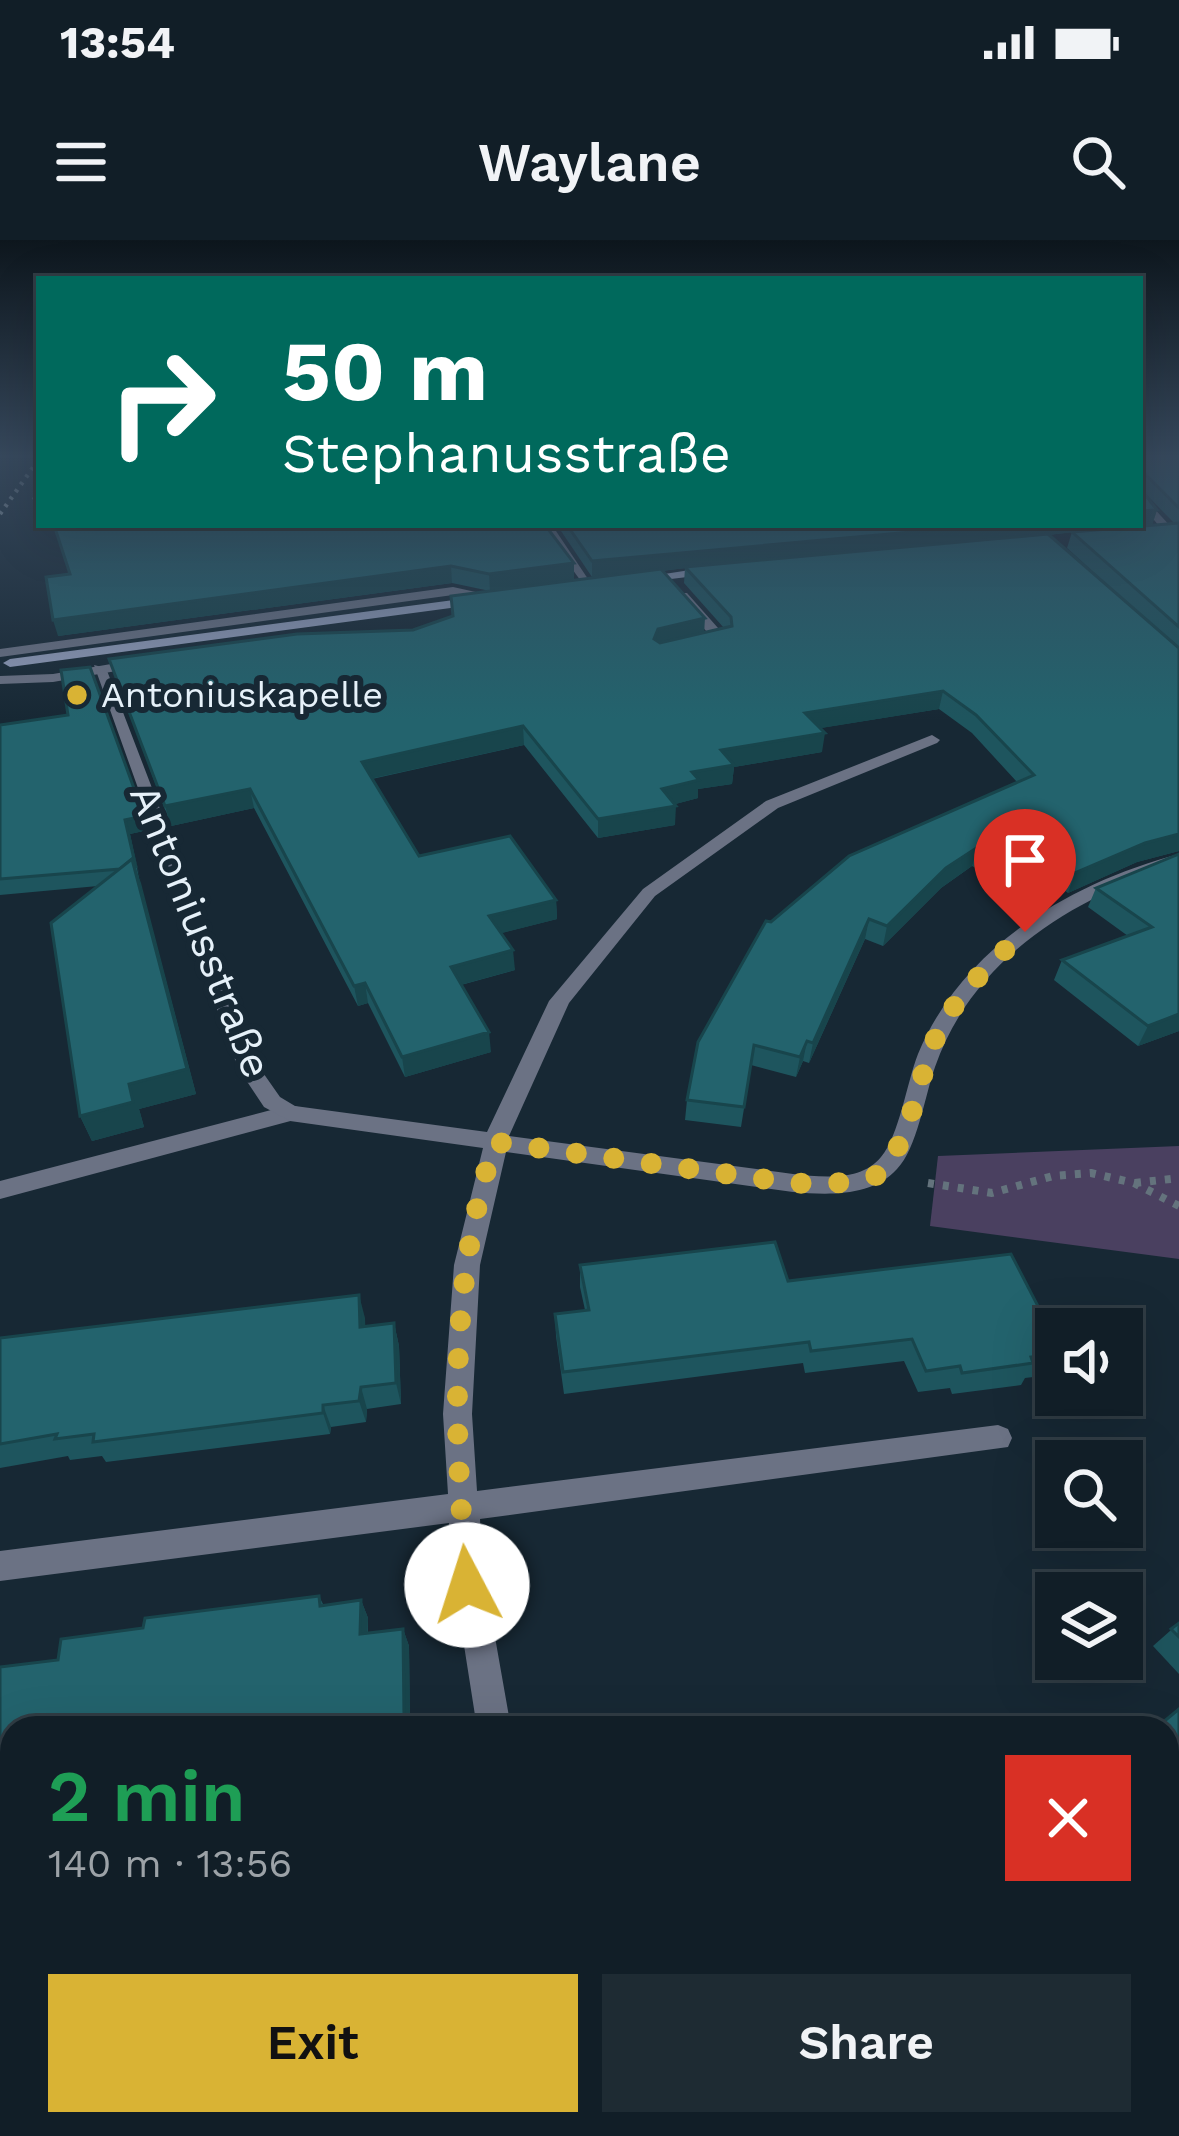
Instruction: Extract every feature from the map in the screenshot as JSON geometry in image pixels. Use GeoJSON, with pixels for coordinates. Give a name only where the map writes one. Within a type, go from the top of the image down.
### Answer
{"type":"FeatureCollection","features":[{"type":"Feature","properties":{"kind":"street"},"geometry":{"type":"LineString","coordinates":[[559,542],[590,585]]}},
{"type":"Feature","properties":{"kind":"street"},"geometry":{"type":"LineString","coordinates":[[627,580],[730,569]]}},
{"type":"Feature","properties":{"kind":"street"},"geometry":{"type":"LineString","coordinates":[[665,576],[722,640],[682,649]]}},
{"type":"Feature","properties":{"kind":"street"},"geometry":{"type":"LineString","coordinates":[[566,588],[608,583]]}},
{"type":"Feature","properties":{"kind":"street"},"geometry":{"type":"LineString","coordinates":[[5,658],[453,591],[497,598]]}},
{"type":"Feature","properties":{"kind":"street"},"geometry":{"type":"LineString","coordinates":[[5,658],[520,595]]}},
{"type":"Feature","properties":{"kind":"street"},"geometry":{"type":"LineString","coordinates":[[440,606],[445,626]]}},
{"type":"Feature","properties":{"kind":"street"},"geometry":{"type":"LineString","coordinates":[[0,680],[53,678],[320,639]]}},
{"type":"Feature","properties":{"kind":"street","name":"Antoniusstraße"},"geometry":{"type":"LineString","coordinates":[[99,668],[249,1068],[272,1102],[290,1113],[793,1183],[832,1184],[879,1175]]}},
{"type":"Feature","properties":{"kind":"street"},"geometry":{"type":"LineString","coordinates":[[492,1716],[467,1585],[455,1386],[470,1233],[517,1081],[562,994],[603,939],[661,880],[741,821],[784,796],[860,763],[932,740]]}},
{"type":"Feature","properties":{"kind":"street"},"geometry":{"type":"LineString","coordinates":[[879,1175],[899,1144],[934,1042],[986,970],[1025,932],[1076,898],[1179,859]]}},
{"type":"Feature","properties":{"kind":"street"},"geometry":{"type":"LineString","coordinates":[[0,1190],[290,1113]]}},
{"type":"Feature","properties":{"kind":"street"},"geometry":{"type":"LineString","coordinates":[[0,1567],[998,1438]]}},
{"type":"Feature","properties":{"kind":"path"},"geometry":{"type":"LineString","coordinates":[[879,1175],[992,1193],[1070,1174],[1105,1175],[1134,1183],[1179,1206]]}},
{"type":"Feature","properties":{"kind":"path"},"geometry":{"type":"LineString","coordinates":[[1134,1183],[1179,1178]]}},
{"type":"Feature","properties":{"kind":"shaded area"},"geometry":{"type":"Polygon","coordinates":[[[1179,1146],[1179,1259],[930,1226],[938,1156],[1179,1146]]]}},
{"type":"Feature","properties":{"kind":"building"},"geometry":{"type":"Polygon","coordinates":[[[60,542],[558,542],[574,563],[489,574],[451,566],[53,620],[46,577],[70,574],[60,542]]]}},
{"type":"Feature","properties":{"kind":"building"},"geometry":{"type":"Polygon","coordinates":[[[579,542],[796,542],[592,561],[579,542]]]}},
{"type":"Feature","properties":{"kind":"building"},"geometry":{"type":"Polygon","coordinates":[[[955,542],[1058,542],[1179,648],[1179,834],[1075,873],[1030,842],[992,855],[978,847],[946,868],[887,926],[869,919],[813,1043],[807,1041],[800,1057],[754,1045],[744,1107],[687,1100],[698,1042],[766,921],[771,922],[849,856],[1034,775],[976,715],[943,691],[805,713],[825,733],[721,750],[734,765],[692,772],[699,780],[662,789],[676,806],[598,819],[523,726],[362,762],[419,856],[510,836],[556,900],[489,916],[513,950],[451,967],[489,1032],[402,1057],[365,983],[354,986],[250,789],[165,806],[109,659],[297,634],[413,630],[453,616],[451,596],[661,569],[705,618],[658,629],[654,639],[660,643],[732,626],[731,617],[685,567],[955,542]]]}},
{"type":"Feature","properties":{"kind":"building"},"geometry":{"type":"Polygon","coordinates":[[[1084,542],[1179,542],[1179,627],[1084,542]]]}},
{"type":"Feature","properties":{"kind":"building"},"geometry":{"type":"Polygon","coordinates":[[[90,667],[144,816],[125,820],[136,868],[132,859],[120,869],[0,879],[0,725],[68,715],[61,670],[90,667]]]}},
{"type":"Feature","properties":{"kind":"building"},"geometry":{"type":"Polygon","coordinates":[[[1179,854],[1179,1014],[1148,1026],[1062,960],[1152,927],[1096,888],[1179,854]]]}},
{"type":"Feature","properties":{"kind":"building"},"geometry":{"type":"Polygon","coordinates":[[[132,859],[187,1069],[129,1084],[133,1102],[80,1116],[51,923],[132,859]]]}},
{"type":"Feature","properties":{"kind":"building"},"geometry":{"type":"Polygon","coordinates":[[[775,1242],[788,1281],[1011,1254],[1039,1308],[1035,1308],[1035,1357],[1031,1357],[1033,1363],[962,1373],[960,1366],[926,1371],[912,1339],[811,1351],[809,1342],[563,1372],[555,1314],[589,1310],[580,1265],[775,1242]]]}},
{"type":"Feature","properties":{"kind":"building"},"geometry":{"type":"Polygon","coordinates":[[[359,1295],[360,1327],[394,1323],[396,1383],[361,1387],[359,1401],[323,1405],[323,1413],[93,1442],[94,1434],[55,1439],[57,1434],[0,1444],[0,1338],[359,1295]]]}},
{"type":"Feature","properties":{"kind":"building"},"geometry":{"type":"Polygon","coordinates":[[[319,1596],[320,1606],[361,1600],[360,1634],[403,1629],[404,1716],[0,1716],[0,1667],[58,1660],[61,1639],[143,1628],[145,1618],[319,1596]]]}},
{"type":"Feature","properties":{"kind":"place","name":"Antoniuskapelle"},"geometry":{"type":"Point","coordinates":[77,695]}},
{"type":"Feature","properties":{"kind":"route"},"geometry":{"type":"LineString","coordinates":[[467,1585],[455,1386],[460,1303],[470,1233],[495,1142],[793,1183],[832,1184],[879,1175],[892,1161],[946,1020],[986,970],[1025,932]]}}]}
